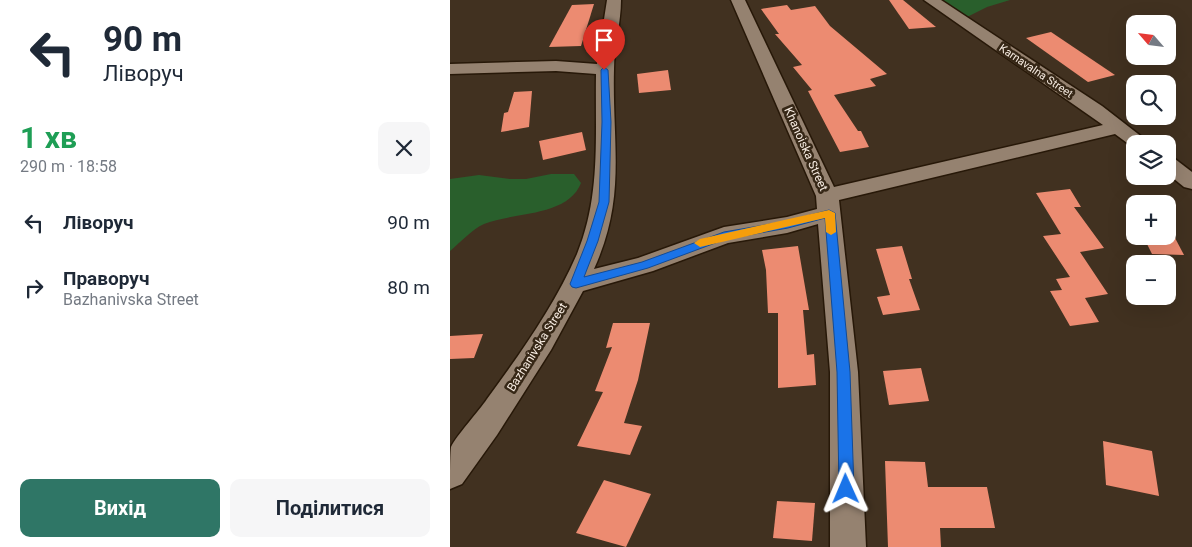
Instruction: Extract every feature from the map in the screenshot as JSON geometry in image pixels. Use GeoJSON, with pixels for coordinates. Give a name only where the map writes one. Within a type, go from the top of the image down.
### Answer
{"type":"FeatureCollection","features":[{"type":"Feature","properties":{"kind":"street","name":"Bazhanivska Street"},"geometry":{"type":"LineString","coordinates":[[450,473],[512,388],[576,284],[593,241],[604,202],[606,122],[604,70],[613,28],[614,0]]}},
{"type":"Feature","properties":{"kind":"street","name":"Khanoiska Street"},"geometry":{"type":"LineString","coordinates":[[738,0],[828,205],[844,372],[848,547]]}},
{"type":"Feature","properties":{"kind":"street","name":"Karnavalna Street"},"geometry":{"type":"LineString","coordinates":[[931,0],[1129,135]]}},
{"type":"Feature","properties":{"kind":"street"},"geometry":{"type":"LineString","coordinates":[[450,69],[556,66],[604,70]]}},
{"type":"Feature","properties":{"kind":"street"},"geometry":{"type":"LineString","coordinates":[[576,284],[644,265],[724,236],[788,224],[828,205],[1119,127]]}},
{"type":"Feature","properties":{"kind":"street"},"geometry":{"type":"LineString","coordinates":[[1176,170],[1192,182]]}},
{"type":"Feature","properties":{"kind":"green space"},"geometry":{"type":"Polygon","coordinates":[[[939,0],[1010,0],[987,7],[963,19],[939,0]]]}},
{"type":"Feature","properties":{"kind":"green space"},"geometry":{"type":"Polygon","coordinates":[[[551,174],[574,174],[581,183],[574,194],[564,202],[539,212],[484,224],[450,251],[450,179],[479,175],[526,179],[551,174]]]}},
{"type":"Feature","properties":{"kind":"building"},"geometry":{"type":"Polygon","coordinates":[[[889,0],[903,0],[936,27],[909,29],[889,0]]]}},
{"type":"Feature","properties":{"kind":"building"},"geometry":{"type":"Polygon","coordinates":[[[594,4],[581,46],[549,47],[572,5],[594,4]]]}},
{"type":"Feature","properties":{"kind":"building"},"geometry":{"type":"Polygon","coordinates":[[[787,5],[791,10],[815,6],[830,26],[887,74],[870,79],[876,86],[834,95],[858,131],[861,131],[869,147],[840,152],[808,91],[812,90],[793,67],[802,65],[775,34],[779,34],[761,9],[787,5]]]}},
{"type":"Feature","properties":{"kind":"building"},"geometry":{"type":"Polygon","coordinates":[[[1051,32],[1115,75],[1088,82],[1026,38],[1051,32]]]}},
{"type":"Feature","properties":{"kind":"building"},"geometry":{"type":"Polygon","coordinates":[[[668,70],[671,90],[639,93],[637,74],[668,70]]]}},
{"type":"Feature","properties":{"kind":"building"},"geometry":{"type":"Polygon","coordinates":[[[532,91],[529,127],[501,132],[504,113],[508,112],[514,92],[532,91]]]}},
{"type":"Feature","properties":{"kind":"building"},"geometry":{"type":"Polygon","coordinates":[[[582,132],[586,150],[543,160],[539,141],[582,132]]]}},
{"type":"Feature","properties":{"kind":"building"},"geometry":{"type":"Polygon","coordinates":[[[1070,189],[1081,207],[1074,207],[1104,248],[1080,252],[1108,294],[1085,298],[1099,322],[1070,326],[1050,291],[1062,290],[1056,279],[1070,277],[1043,236],[1061,234],[1036,193],[1070,189]]]}},
{"type":"Feature","properties":{"kind":"building"},"geometry":{"type":"Polygon","coordinates":[[[1176,240],[1184,255],[1152,254],[1148,245],[1176,245],[1176,240]]]}},
{"type":"Feature","properties":{"kind":"building"},"geometry":{"type":"Polygon","coordinates":[[[798,246],[809,310],[803,310],[807,355],[814,354],[816,385],[778,388],[778,313],[768,313],[766,270],[762,250],[798,246]]]}},
{"type":"Feature","properties":{"kind":"building"},"geometry":{"type":"Polygon","coordinates":[[[902,246],[912,279],[909,279],[920,310],[883,315],[877,297],[890,295],[876,249],[902,246]]]}},
{"type":"Feature","properties":{"kind":"building"},"geometry":{"type":"Polygon","coordinates":[[[613,323],[650,323],[638,380],[624,423],[642,426],[630,455],[577,446],[603,392],[595,391],[612,347],[606,348],[613,323]]]}},
{"type":"Feature","properties":{"kind":"building"},"geometry":{"type":"Polygon","coordinates":[[[483,334],[474,358],[450,359],[450,336],[483,334]]]}},
{"type":"Feature","properties":{"kind":"building"},"geometry":{"type":"Polygon","coordinates":[[[921,368],[929,401],[889,405],[883,371],[921,368]]]}},
{"type":"Feature","properties":{"kind":"building"},"geometry":{"type":"Polygon","coordinates":[[[1103,441],[1152,451],[1159,496],[1106,485],[1103,441]]]}},
{"type":"Feature","properties":{"kind":"building"},"geometry":{"type":"Polygon","coordinates":[[[885,461],[925,462],[928,487],[987,487],[995,528],[940,528],[941,547],[888,547],[885,461]]]}},
{"type":"Feature","properties":{"kind":"building"},"geometry":{"type":"Polygon","coordinates":[[[604,480],[651,494],[626,547],[576,533],[604,480]]]}},
{"type":"Feature","properties":{"kind":"building"},"geometry":{"type":"Polygon","coordinates":[[[777,501],[815,503],[812,541],[773,538],[777,501]]]}},
{"type":"Feature","properties":{"kind":"slow traffic"},"geometry":{"type":"LineString","coordinates":[[700,243],[829,213],[831,232]]}},
{"type":"Feature","properties":{"kind":"route"},"geometry":{"type":"LineString","coordinates":[[604,70],[606,165],[604,202],[593,241],[576,284],[644,265],[698,243],[788,224],[829,213],[844,372],[846,489]]}}]}
